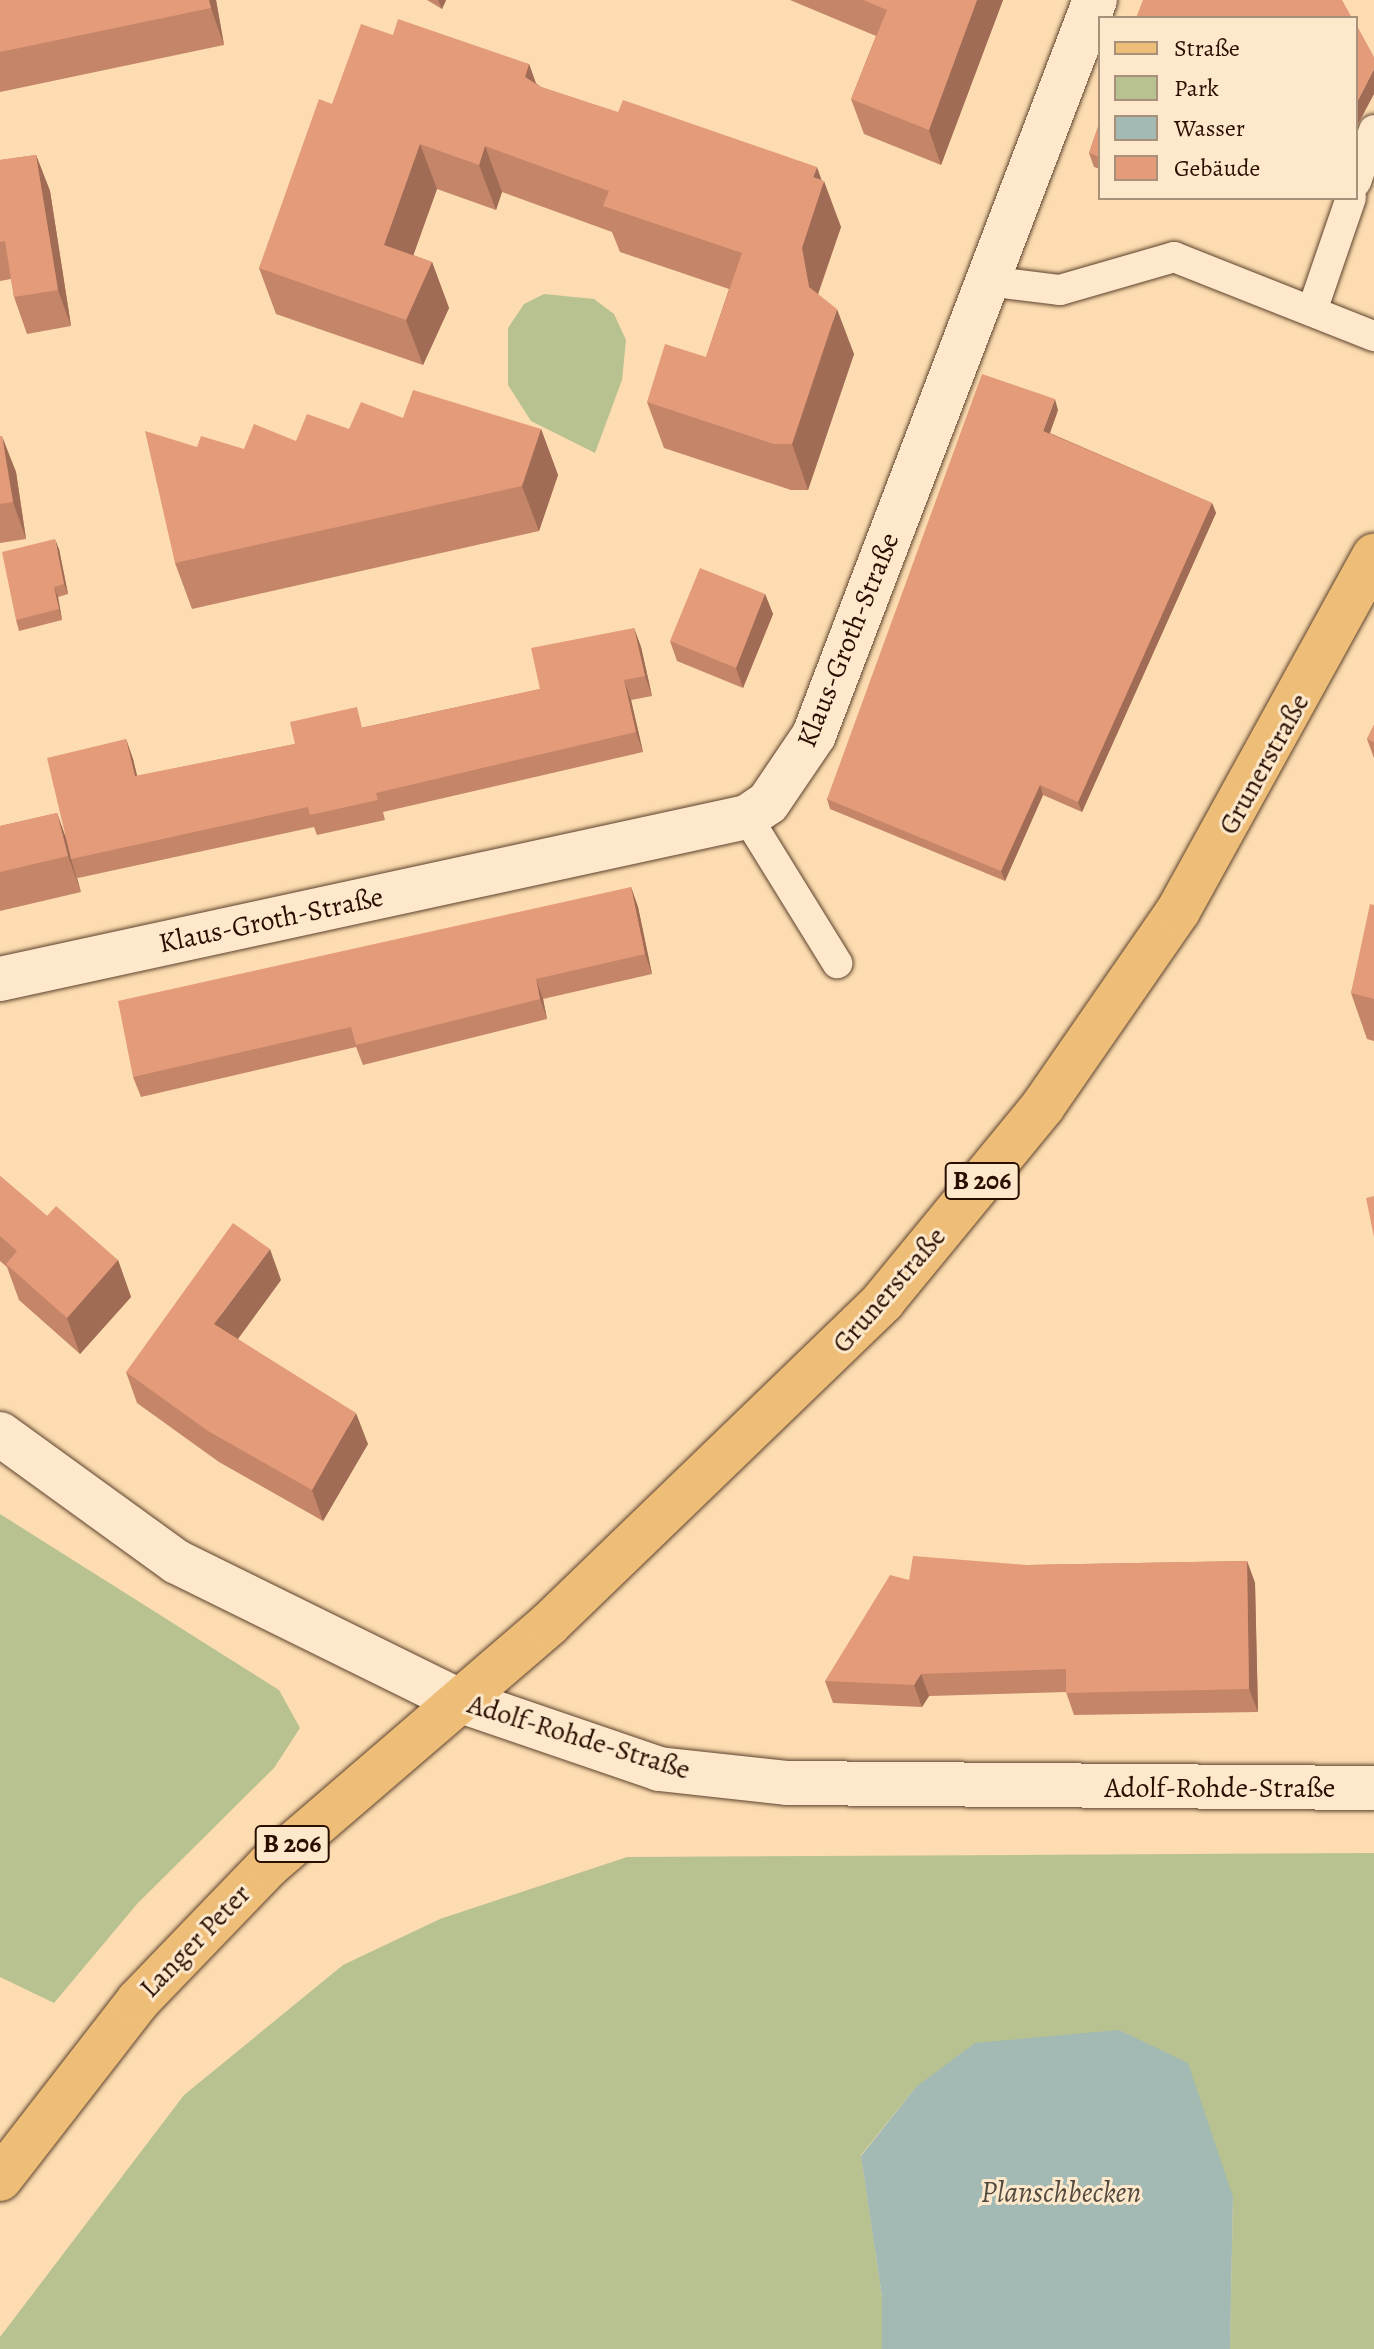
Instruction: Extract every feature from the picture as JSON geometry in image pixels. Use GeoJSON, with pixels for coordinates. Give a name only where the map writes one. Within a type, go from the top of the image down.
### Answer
{"type":"FeatureCollection","features":[{"type":"Feature","properties":{"kind":"main road","name":"Grunerstraße"},"geometry":{"type":"LineString","coordinates":[[458,1700],[811,1379],[1033,1117],[1178,911],[1374,556]]}},
{"type":"Feature","properties":{"kind":"main road","name":"Langer Peter"},"geometry":{"type":"LineString","coordinates":[[0,2179],[57,2097],[189,1946],[360,1782],[458,1700]]}},
{"type":"Feature","properties":{"kind":"street","name":"Klaus-Groth-Straße"},"geometry":{"type":"LineString","coordinates":[[0,979],[747,817],[788,782],[814,735],[1095,0]]}},
{"type":"Feature","properties":{"kind":"street","name":"Adolf-Rohde-Straße"},"geometry":{"type":"LineString","coordinates":[[0,1434],[177,1562],[458,1700],[659,1769],[706,1776],[1374,1788]]}},
{"type":"Feature","properties":{"kind":"lane"},"geometry":{"type":"LineString","coordinates":[[1358,176],[1374,130]]}},
{"type":"Feature","properties":{"kind":"lane"},"geometry":{"type":"LineString","coordinates":[[1312,311],[1350,200]]}},
{"type":"Feature","properties":{"kind":"lane"},"geometry":{"type":"LineString","coordinates":[[987,281],[1060,290],[1174,257],[1374,336]]}},
{"type":"Feature","properties":{"kind":"lane"},"geometry":{"type":"LineString","coordinates":[[747,817],[837,963]]}},
{"type":"Feature","properties":{"kind":"green space"},"geometry":{"type":"Polygon","coordinates":[[[544,294],[594,299],[614,314],[626,340],[622,380],[595,453],[531,421],[508,385],[508,328],[524,304],[544,294]]]}},
{"type":"Feature","properties":{"kind":"green space"},"geometry":{"type":"Polygon","coordinates":[[[0,1514],[279,1690],[300,1728],[274,1768],[137,1904],[54,2003],[0,1977],[0,1514]]]}},
{"type":"Feature","properties":{"kind":"green space"},"geometry":{"type":"Polygon","coordinates":[[[1374,1853],[1374,2349],[1230,2349],[1233,2197],[916,2087],[861,2155],[882,2297],[882,2349],[0,2349],[0,2337],[184,2095],[343,1965],[440,1919],[627,1857],[1374,1853]]]}},
{"type":"Feature","properties":{"kind":"water","name":"Planschbecken"},"geometry":{"type":"Polygon","coordinates":[[[1119,2030],[1188,2063],[1233,2197],[1230,2349],[882,2349],[882,2297],[861,2156],[916,2087],[975,2043],[1119,2030]]]}},
{"type":"Feature","properties":{"kind":"building"},"geometry":{"type":"Polygon","coordinates":[[[0,0],[209,0],[211,8],[0,52],[0,0]]]}},
{"type":"Feature","properties":{"kind":"building"},"geometry":{"type":"Polygon","coordinates":[[[863,0],[977,0],[929,130],[851,99],[887,10],[863,0]]]}},
{"type":"Feature","properties":{"kind":"building"},"geometry":{"type":"Polygon","coordinates":[[[1143,0],[1342,0],[1351,16],[1137,16],[1143,0]]]}},
{"type":"Feature","properties":{"kind":"building"},"geometry":{"type":"Polygon","coordinates":[[[398,19],[529,64],[525,77],[541,87],[618,112],[623,100],[817,167],[813,177],[824,181],[802,248],[809,287],[837,309],[792,444],[774,444],[647,402],[665,344],[706,357],[742,253],[603,206],[609,191],[485,146],[479,165],[420,144],[384,245],[432,262],[406,320],[259,268],[319,99],[332,104],[361,24],[393,35],[398,19]]]}},
{"type":"Feature","properties":{"kind":"building"},"geometry":{"type":"Polygon","coordinates":[[[1358,28],[1374,57],[1374,69],[1358,100],[1358,28]]]}},
{"type":"Feature","properties":{"kind":"building"},"geometry":{"type":"Polygon","coordinates":[[[1098,127],[1098,156],[1089,153],[1098,127]]]}},
{"type":"Feature","properties":{"kind":"building"},"geometry":{"type":"Polygon","coordinates":[[[36,155],[58,290],[14,297],[5,241],[0,242],[0,160],[36,155]]]}},
{"type":"Feature","properties":{"kind":"building"},"geometry":{"type":"Polygon","coordinates":[[[982,374],[1055,399],[1043,431],[1212,503],[1078,802],[1040,785],[1001,871],[827,799],[982,374]]]}},
{"type":"Feature","properties":{"kind":"building"},"geometry":{"type":"Polygon","coordinates":[[[413,390],[541,429],[522,486],[175,563],[145,431],[197,447],[201,436],[244,449],[254,424],[296,441],[307,414],[349,429],[361,402],[403,418],[413,390]]]}},
{"type":"Feature","properties":{"kind":"building"},"geometry":{"type":"Polygon","coordinates":[[[0,436],[13,502],[0,504],[0,436]]]}},
{"type":"Feature","properties":{"kind":"building"},"geometry":{"type":"Polygon","coordinates":[[[55,539],[64,584],[54,587],[59,609],[16,620],[2,552],[55,539]]]}},
{"type":"Feature","properties":{"kind":"building"},"geometry":{"type":"Polygon","coordinates":[[[700,568],[765,594],[736,668],[670,641],[700,568]]]}},
{"type":"Feature","properties":{"kind":"building"},"geometry":{"type":"Polygon","coordinates":[[[634,628],[645,676],[624,680],[636,732],[376,793],[378,800],[310,815],[308,807],[71,859],[47,758],[126,739],[135,776],[295,744],[290,722],[357,707],[362,728],[540,689],[531,648],[634,628]]]}},
{"type":"Feature","properties":{"kind":"building"},"geometry":{"type":"Polygon","coordinates":[[[1374,725],[1374,742],[1367,739],[1374,725]]]}},
{"type":"Feature","properties":{"kind":"building"},"geometry":{"type":"Polygon","coordinates":[[[57,813],[68,856],[0,872],[0,826],[57,813]]]}},
{"type":"Feature","properties":{"kind":"building"},"geometry":{"type":"Polygon","coordinates":[[[631,887],[645,954],[536,979],[540,999],[356,1045],[351,1027],[133,1077],[118,1001],[631,887]]]}},
{"type":"Feature","properties":{"kind":"building"},"geometry":{"type":"Polygon","coordinates":[[[1370,904],[1374,905],[1374,999],[1351,993],[1370,904]]]}},
{"type":"Feature","properties":{"kind":"building"},"geometry":{"type":"Polygon","coordinates":[[[0,1176],[47,1216],[56,1206],[118,1260],[67,1318],[6,1264],[17,1251],[0,1236],[0,1176]]]}},
{"type":"Feature","properties":{"kind":"building"},"geometry":{"type":"Polygon","coordinates":[[[1374,1196],[1374,1237],[1366,1198],[1374,1196]]]}},
{"type":"Feature","properties":{"kind":"building"},"geometry":{"type":"Polygon","coordinates":[[[233,1223],[270,1249],[214,1324],[356,1413],[312,1490],[208,1431],[126,1372],[233,1223]]]}},
{"type":"Feature","properties":{"kind":"building"},"geometry":{"type":"Polygon","coordinates":[[[913,1556],[1027,1565],[1247,1561],[1249,1689],[1066,1693],[1066,1669],[921,1674],[914,1685],[825,1681],[890,1575],[909,1580],[913,1556]]]}}]}
